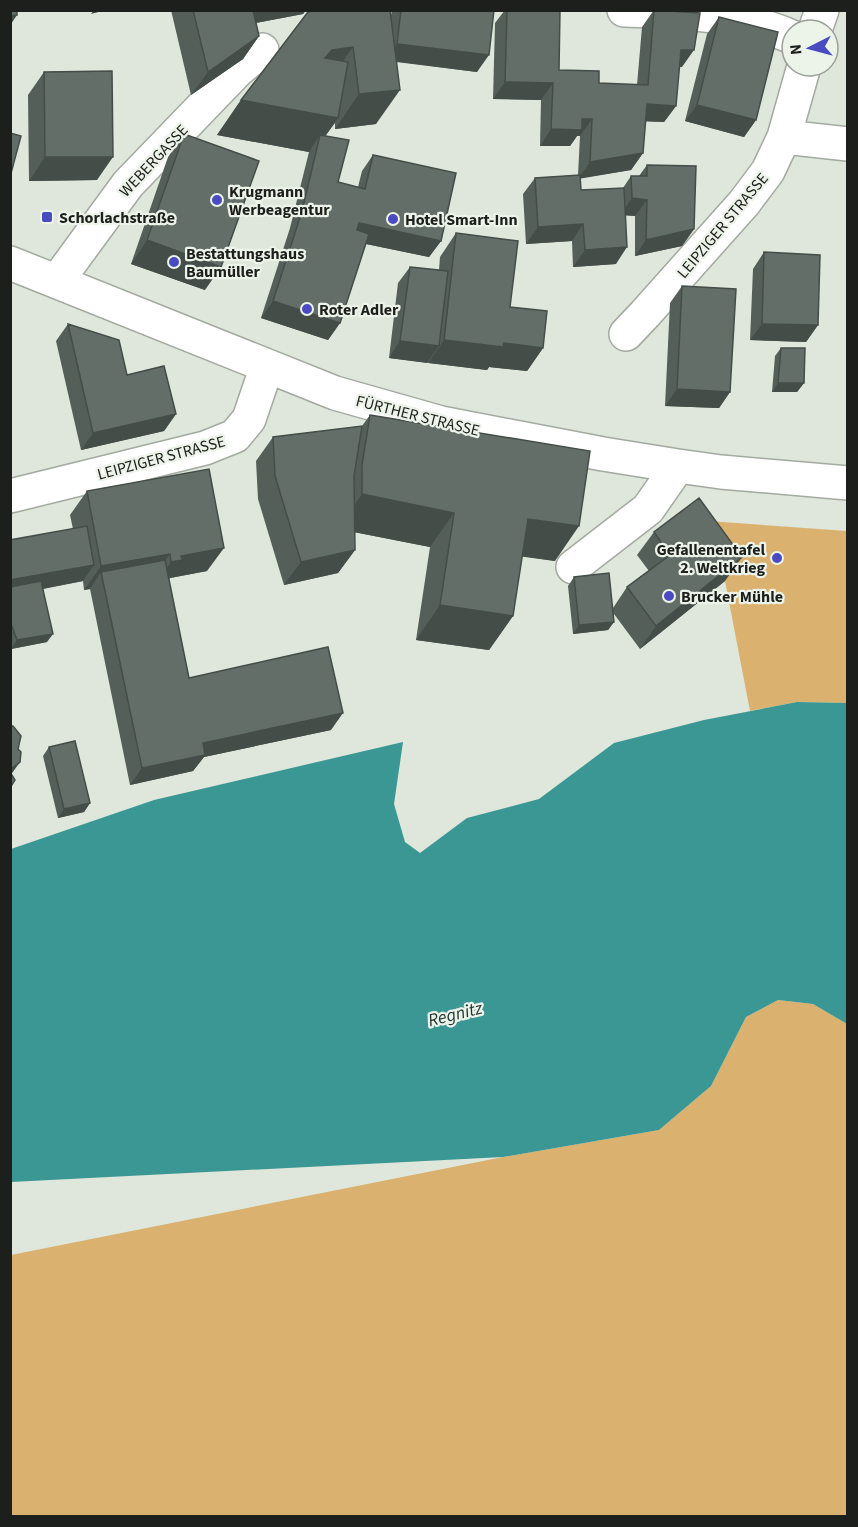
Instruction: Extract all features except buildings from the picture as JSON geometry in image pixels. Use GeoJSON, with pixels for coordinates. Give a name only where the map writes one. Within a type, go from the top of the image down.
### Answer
{"type":"FeatureCollection","features":[{"type":"Feature","properties":{"kind":"street"},"geometry":{"type":"LineString","coordinates":[[624,10],[685,12],[745,23],[780,33]]}},
{"type":"Feature","properties":{"kind":"street","name":"WEBERGASSE"},"geometry":{"type":"LineString","coordinates":[[57,281],[128,184],[238,70],[262,50]]}},
{"type":"Feature","properties":{"kind":"street","name":"LEIPZIGER STRASSE"},"geometry":{"type":"LineString","coordinates":[[626,334],[744,203],[768,171],[784,137],[801,78]]}},
{"type":"Feature","properties":{"kind":"street"},"geometry":{"type":"LineString","coordinates":[[784,137],[848,144]]}},
{"type":"Feature","properties":{"kind":"street","name":"FÜRTHER STRASSE"},"geometry":{"type":"LineString","coordinates":[[10,263],[335,393],[441,423],[678,466],[848,483]]}},
{"type":"Feature","properties":{"kind":"street","name":"LEIPZIGER STRASSE"},"geometry":{"type":"LineString","coordinates":[[10,496],[205,448],[235,436],[249,419],[267,366]]}},
{"type":"Feature","properties":{"kind":"street"},"geometry":{"type":"LineString","coordinates":[[573,567],[648,509],[678,466]]}},
{"type":"Feature","properties":{"kind":"shaded area"},"geometry":{"type":"Polygon","coordinates":[[[680,519],[847,531],[847,703],[797,702],[750,711],[725,581],[680,519]]]}},
{"type":"Feature","properties":{"kind":"shaded area"},"geometry":{"type":"Polygon","coordinates":[[[778,1000],[813,1004],[847,1024],[847,1516],[11,1516],[11,1255],[503,1157],[659,1130],[711,1086],[746,1017],[778,1000]]]}},
{"type":"Feature","properties":{"kind":"water","name":"Regnitz"},"geometry":{"type":"Polygon","coordinates":[[[797,702],[847,703],[847,1024],[813,1004],[778,1000],[746,1017],[711,1086],[659,1130],[503,1157],[11,1182],[11,849],[154,800],[403,742],[394,804],[405,842],[420,853],[467,818],[539,799],[614,743],[704,720],[797,702]]]}},
{"type":"Feature","properties":{"kind":"place","name":"Krugmann Werbeagentur"},"geometry":{"type":"Point","coordinates":[217,200]}},
{"type":"Feature","properties":{"kind":"place","name":"Schorlachstraße"},"geometry":{"type":"Point","coordinates":[47,217]}},
{"type":"Feature","properties":{"kind":"place","name":"Hotel Smart-Inn"},"geometry":{"type":"Point","coordinates":[393,219]}},
{"type":"Feature","properties":{"kind":"place","name":"Bestattungshaus Baumüller"},"geometry":{"type":"Point","coordinates":[174,262]}},
{"type":"Feature","properties":{"kind":"place","name":"Roter Adler"},"geometry":{"type":"Point","coordinates":[307,309]}},
{"type":"Feature","properties":{"kind":"place","name":"Gefallenentafel 2. Weltkrieg"},"geometry":{"type":"Point","coordinates":[777,558]}},
{"type":"Feature","properties":{"kind":"place","name":"Brucker Mühle"},"geometry":{"type":"Point","coordinates":[669,596]}}]}
